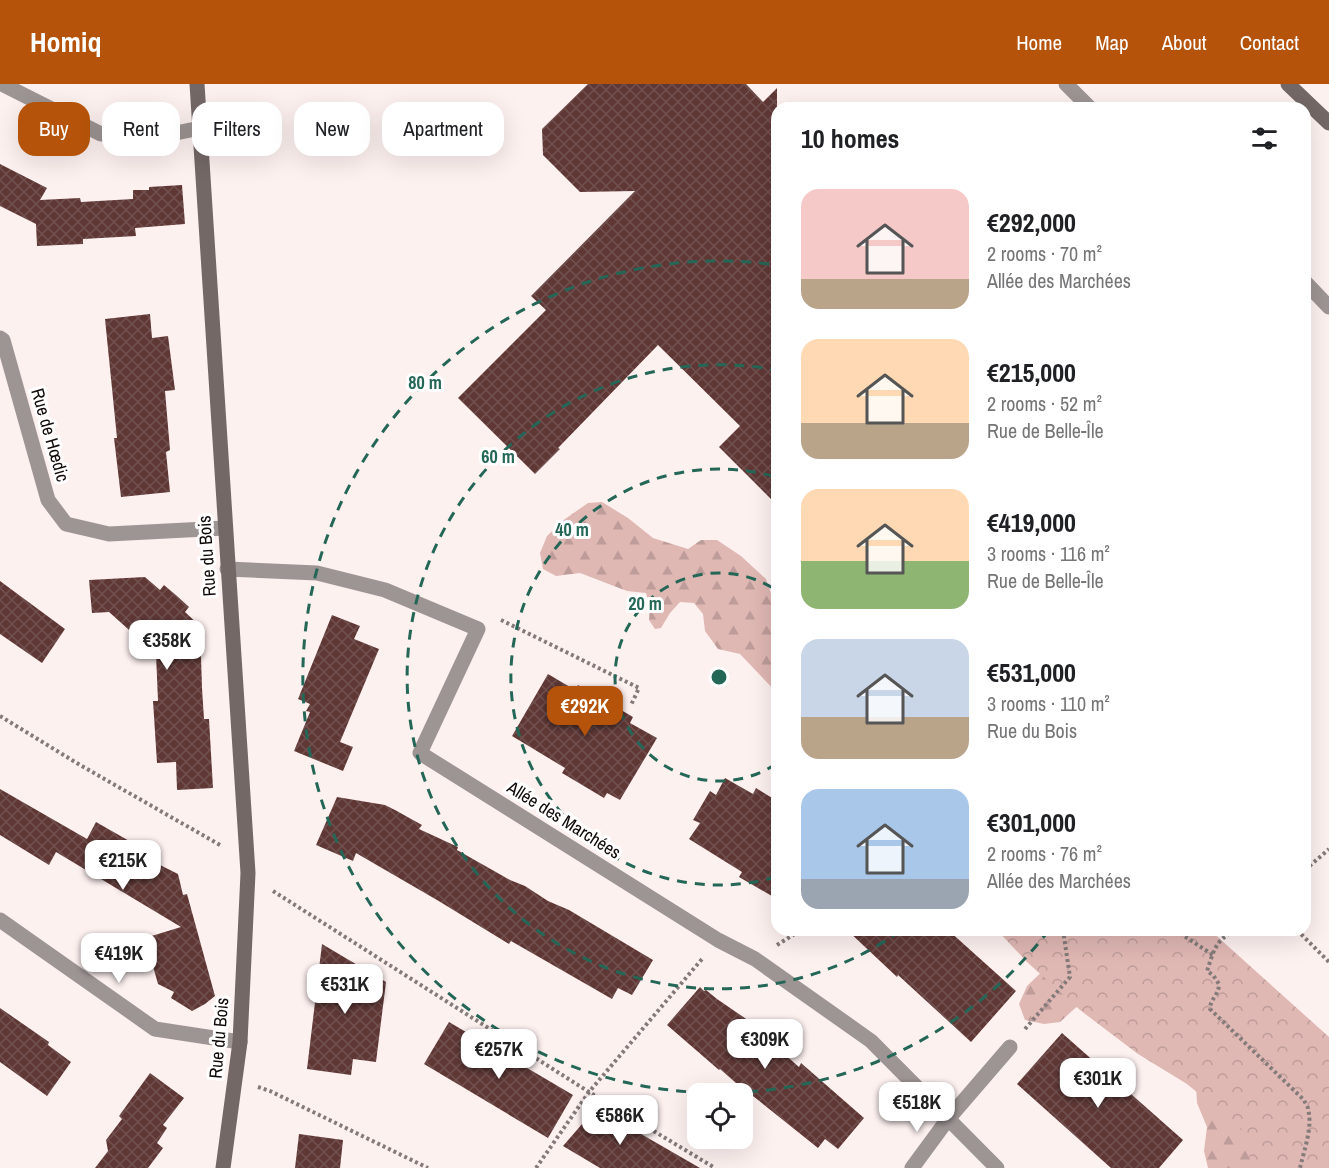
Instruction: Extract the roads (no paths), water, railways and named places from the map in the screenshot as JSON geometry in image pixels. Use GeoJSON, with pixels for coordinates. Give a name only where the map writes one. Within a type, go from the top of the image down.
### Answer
{"type":"FeatureCollection","features":[{"type":"Feature","properties":{"kind":"street"},"geometry":{"type":"LineString","coordinates":[[2,84],[101,134],[176,133],[192,130]]}},
{"type":"Feature","properties":{"kind":"street","name":"Rue du Bois"},"geometry":{"type":"LineString","coordinates":[[197,84],[198,102]]}},
{"type":"Feature","properties":{"kind":"street"},"geometry":{"type":"LineString","coordinates":[[1066,84],[1084,102]]}},
{"type":"Feature","properties":{"kind":"street"},"geometry":{"type":"LineString","coordinates":[[1288,84],[1307,102]]}},
{"type":"Feature","properties":{"kind":"street"},"geometry":{"type":"LineString","coordinates":[[1311,106],[1329,123]]}},
{"type":"Feature","properties":{"kind":"street","name":"Rue du Bois"},"geometry":{"type":"LineString","coordinates":[[202,156],[248,873],[240,1042],[223,1168]]}},
{"type":"Feature","properties":{"kind":"street"},"geometry":{"type":"LineString","coordinates":[[1311,288],[1329,307]]}},
{"type":"Feature","properties":{"kind":"street","name":"Rue de Hœdic"},"geometry":{"type":"LineString","coordinates":[[0,338],[3,340],[48,500],[66,524],[109,534],[225,528]]}},
{"type":"Feature","properties":{"kind":"street","name":"Allée des Marchées"},"geometry":{"type":"LineString","coordinates":[[227,569],[316,573],[386,590],[478,629],[420,753],[718,940],[755,959],[870,1041],[997,1168]]}},
{"type":"Feature","properties":{"kind":"street"},"geometry":{"type":"LineString","coordinates":[[0,920],[155,1029],[240,1042]]}},
{"type":"Feature","properties":{"kind":"street"},"geometry":{"type":"LineString","coordinates":[[912,1168],[948,1119],[1010,1047]]}}]}
